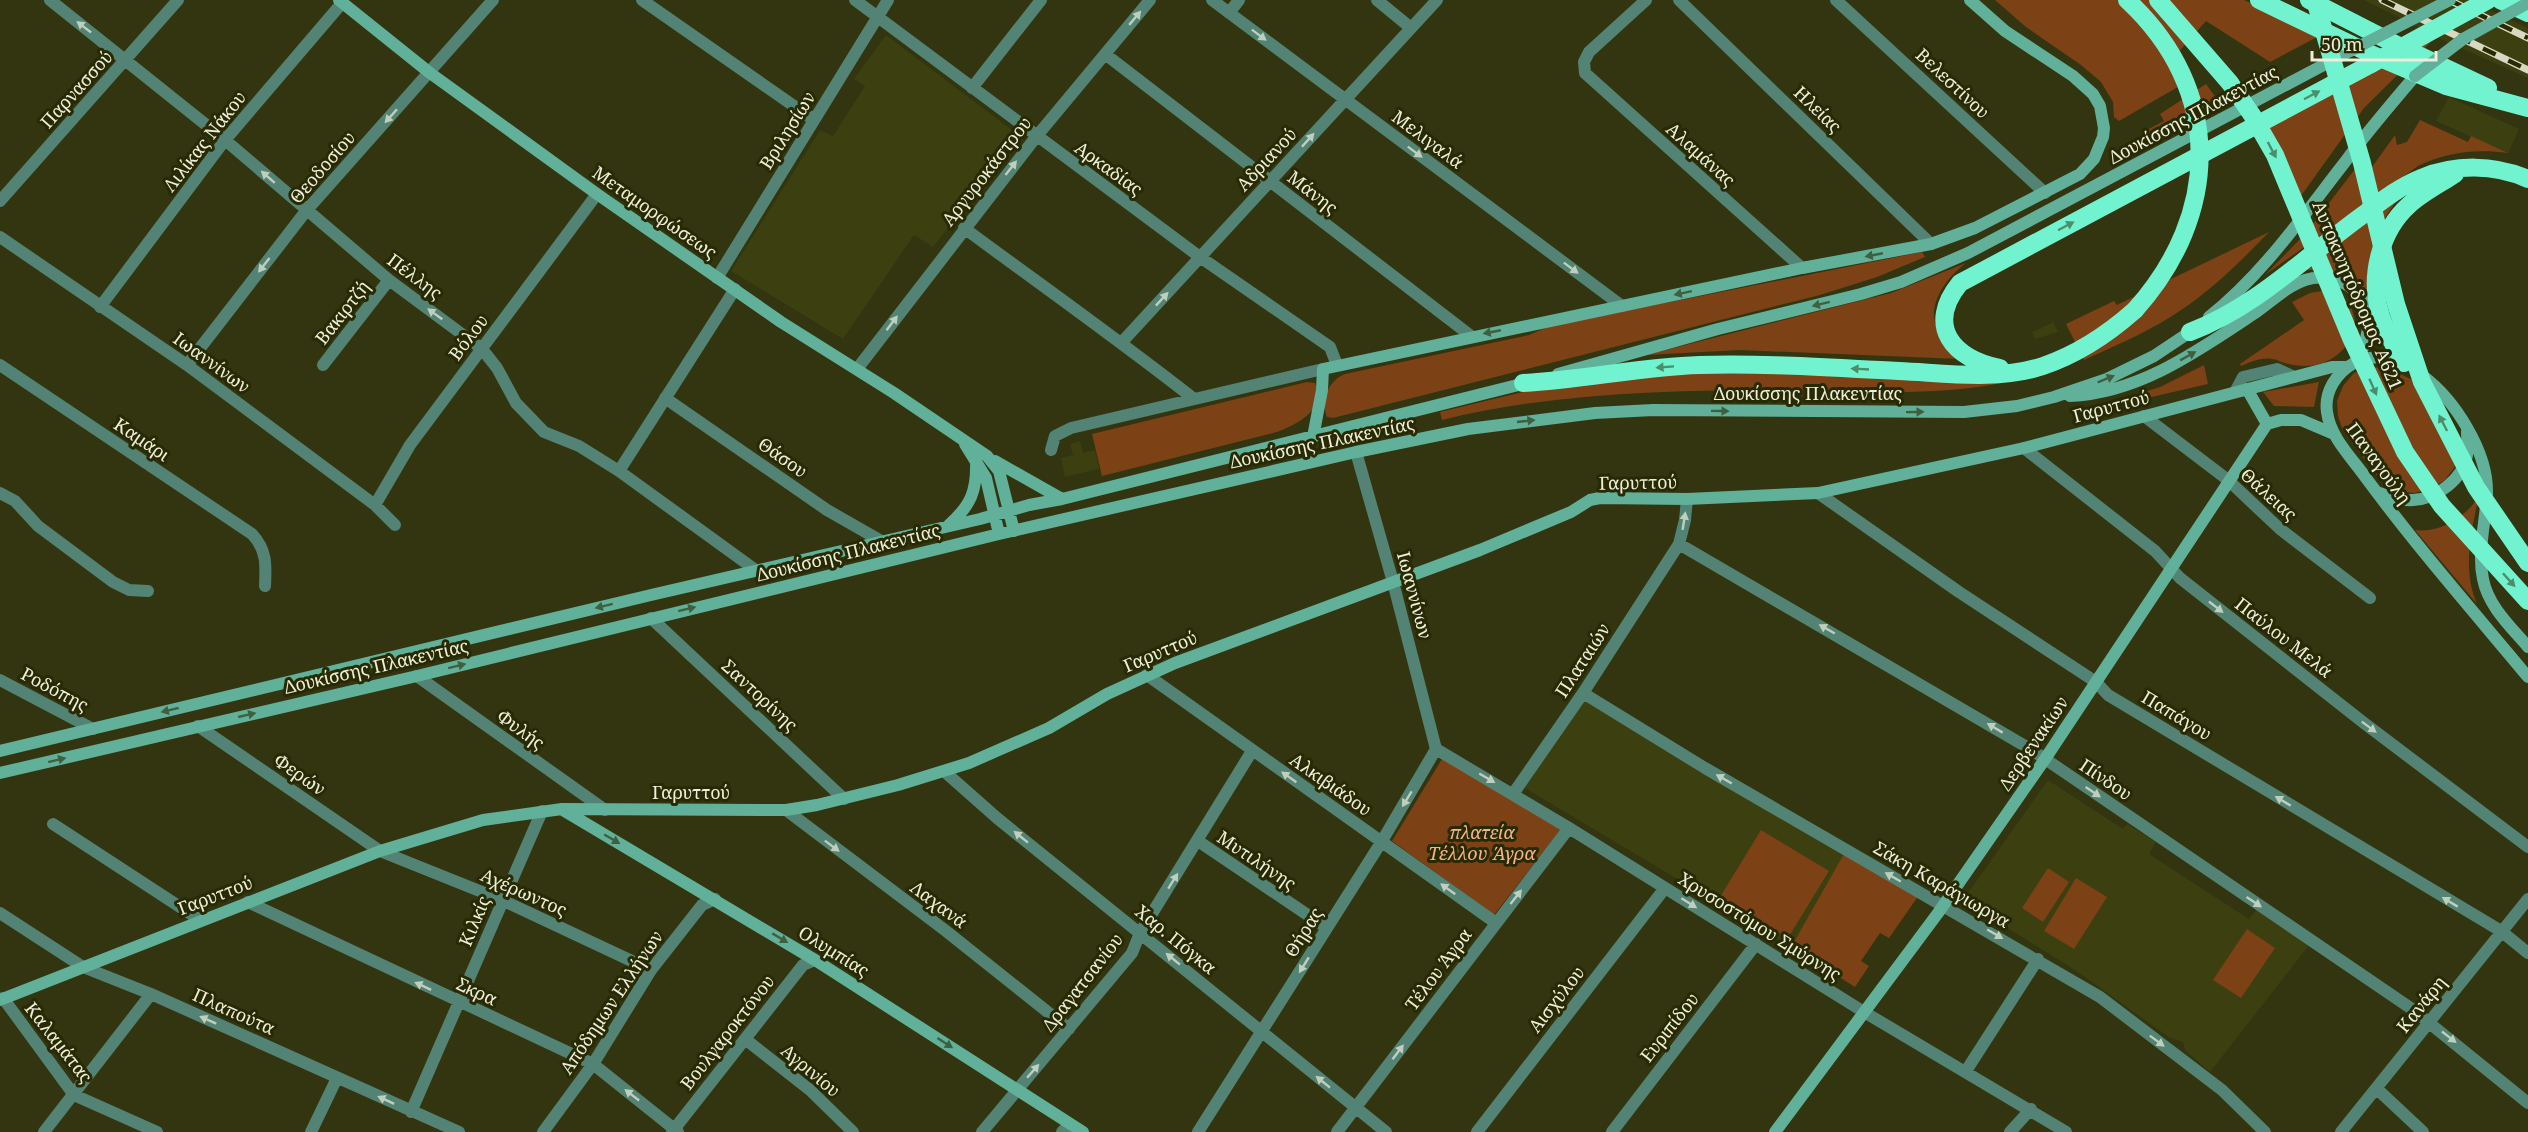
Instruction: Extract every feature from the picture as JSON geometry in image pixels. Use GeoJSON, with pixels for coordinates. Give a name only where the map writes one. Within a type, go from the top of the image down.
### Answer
{"type":"FeatureCollection","features":[{"type":"Feature","properties":{"kind":"highway"},"geometry":{"type":"LineString","coordinates":[[1523,383],[1633,370],[1700,365],[1801,366],[1992,375],[2041,366],[2081,349],[2104,335],[2135,310],[2164,273],[2187,225],[2197,195],[2201,165],[2196,111],[2176,63],[2157,32],[2127,0]]}},
{"type":"Feature","properties":{"kind":"highway","name":"Αυτοκινητόδρομος Α621"},"geometry":{"type":"LineString","coordinates":[[2158,0],[2230,83],[2275,154],[2352,340],[2405,452],[2442,506],[2528,601]]}},
{"type":"Feature","properties":{"kind":"highway"},"geometry":{"type":"LineString","coordinates":[[2259,0],[2373,55],[2446,86],[2528,107]]}},
{"type":"Feature","properties":{"kind":"highway"},"geometry":{"type":"LineString","coordinates":[[2309,0],[2397,45],[2528,107]]}},
{"type":"Feature","properties":{"kind":"highway"},"geometry":{"type":"LineString","coordinates":[[2023,370],[1976,362],[1954,346],[1947,333],[1945,311],[1952,294],[1960,283],[2488,0]]}},
{"type":"Feature","properties":{"kind":"highway"},"geometry":{"type":"LineString","coordinates":[[2500,0],[2528,13]]}},
{"type":"Feature","properties":{"kind":"highway"},"geometry":{"type":"LineString","coordinates":[[2520,0],[2528,4]]}},
{"type":"Feature","properties":{"kind":"highway","name":"Αυτοκινητόδρομος Α621"},"geometry":{"type":"LineString","coordinates":[[2318,6],[2362,162],[2396,304],[2422,382],[2476,487],[2528,563]]}},
{"type":"Feature","properties":{"kind":"highway"},"geometry":{"type":"LineString","coordinates":[[2190,333],[2217,322],[2256,297],[2329,239],[2401,187],[2423,177],[2480,166],[2528,178]]}},
{"type":"Feature","properties":{"kind":"highway"},"geometry":{"type":"LineString","coordinates":[[2404,363],[2384,325],[2376,299],[2375,270],[2383,244],[2397,219],[2409,206],[2466,168]]}},
{"type":"Feature","properties":{"kind":"main road","name":"Δουκίσσης Πλακεντίας"},"geometry":{"type":"LineString","coordinates":[[1323,369],[1471,336],[1931,243],[1975,228],[2080,174],[2094,159],[2099,149],[2104,128],[2100,106],[2086,85],[2005,31],[1970,0]]}},
{"type":"Feature","properties":{"kind":"main road","name":"Δουκίσσης Πλακεντίας"},"geometry":{"type":"LineString","coordinates":[[0,751],[1062,499],[1523,383],[1718,329],[1901,282],[1968,253],[2450,0]]}},
{"type":"Feature","properties":{"kind":"main road","name":"Μεταμορφώσεως"},"geometry":{"type":"LineString","coordinates":[[340,2],[430,73],[597,194],[781,322],[857,369],[961,439],[999,471],[1014,531]]}},
{"type":"Feature","properties":{"kind":"main road","name":"Δουκίσσης Πλακεντίας"},"geometry":{"type":"LineString","coordinates":[[0,773],[417,676],[999,534],[1356,452],[1468,429],[1595,414],[1653,410],[1964,412],[2018,405],[2054,397],[2107,379],[2154,356],[2190,333],[2248,281],[2292,234],[2374,123],[2415,76],[2463,39],[2528,4]]}},
{"type":"Feature","properties":{"kind":"main road","name":"Παναγούλη"},"geometry":{"type":"LineString","coordinates":[[2054,397],[2093,395],[2159,372],[2202,348],[2296,284],[2315,278],[2341,281],[2362,300],[2368,315],[2368,326],[2363,349],[2352,364],[2336,379],[2328,394],[2327,414],[2334,434],[2377,492],[2528,677]]}},
{"type":"Feature","properties":{"kind":"main road"},"geometry":{"type":"LineString","coordinates":[[2352,364],[2382,357],[2404,363],[2427,378],[2466,424],[2481,454],[2485,471],[2487,490],[2482,561],[2487,594],[2528,647]]}},
{"type":"Feature","properties":{"kind":"main road","name":"Γαρυττού"},"geometry":{"type":"LineString","coordinates":[[1,999],[380,851],[483,820],[562,809],[786,810],[844,799],[945,772],[1048,728],[1107,694],[1147,675],[1490,546],[1571,512],[1590,500],[1600,498],[1687,499],[1818,493],[2024,448],[2294,376],[2352,364]]}},
{"type":"Feature","properties":{"kind":"main road"},"geometry":{"type":"LineString","coordinates":[[1313,437],[1322,390],[1323,369]]}},
{"type":"Feature","properties":{"kind":"main road"},"geometry":{"type":"LineString","coordinates":[[2241,390],[2267,424],[2281,420],[2301,420],[2334,434]]}},
{"type":"Feature","properties":{"kind":"main road","name":"Δερβενακίων"},"geometry":{"type":"LineString","coordinates":[[1775,1132],[1944,905],[2045,759],[2267,424]]}},
{"type":"Feature","properties":{"kind":"main road"},"geometry":{"type":"LineString","coordinates":[[2377,492],[2413,501],[2434,494],[2454,481],[2462,470],[2467,454],[2466,424]]}},
{"type":"Feature","properties":{"kind":"main road","name":"Μεταμορφώσεως"},"geometry":{"type":"LineString","coordinates":[[981,458],[999,534]]}},
{"type":"Feature","properties":{"kind":"main road"},"geometry":{"type":"LineString","coordinates":[[948,526],[968,505],[981,458],[1062,499]]}},
{"type":"Feature","properties":{"kind":"main road","name":"Ολυμπίας"},"geometry":{"type":"LineString","coordinates":[[562,809],[815,960],[1018,1089],[1066,1128],[1083,1132]]}},
{"type":"Feature","properties":{"kind":"street","name":"Πέλλης"},"geometry":{"type":"LineString","coordinates":[[50,0],[225,140],[389,280],[482,349],[497,368],[516,403],[543,432],[579,446],[619,471],[757,571]]}},
{"type":"Feature","properties":{"kind":"street","name":"Παρνασσού"},"geometry":{"type":"LineString","coordinates":[[0,201],[178,0]]}},
{"type":"Feature","properties":{"kind":"street","name":"Θεοδοσίου"},"geometry":{"type":"LineString","coordinates":[[187,365],[306,211],[494,0]]}},
{"type":"Feature","properties":{"kind":"street"},"geometry":{"type":"LineString","coordinates":[[642,0],[814,120]]}},
{"type":"Feature","properties":{"kind":"street","name":"Αρκαδίας"},"geometry":{"type":"LineString","coordinates":[[855,0],[1200,257],[1330,347],[1337,365]]}},
{"type":"Feature","properties":{"kind":"street","name":"Βριλησίων"},"geometry":{"type":"LineString","coordinates":[[717,278],[876,16],[888,0]]}},
{"type":"Feature","properties":{"kind":"street"},"geometry":{"type":"LineString","coordinates":[[972,88],[1041,0]]}},
{"type":"Feature","properties":{"kind":"street","name":"Αργυροκάστρου"},"geometry":{"type":"LineString","coordinates":[[857,369],[1036,137],[1150,0]]}},
{"type":"Feature","properties":{"kind":"street","name":"Μελιγαλά"},"geometry":{"type":"LineString","coordinates":[[1212,0],[1622,306]]}},
{"type":"Feature","properties":{"kind":"street"},"geometry":{"type":"LineString","coordinates":[[1229,13],[1239,0]]}},
{"type":"Feature","properties":{"kind":"street"},"geometry":{"type":"LineString","coordinates":[[1377,0],[1411,28]]}},
{"type":"Feature","properties":{"kind":"street","name":"Αδριανού"},"geometry":{"type":"LineString","coordinates":[[1122,342],[1437,0]]}},
{"type":"Feature","properties":{"kind":"street","name":"Αλαμάνας"},"geometry":{"type":"LineString","coordinates":[[1646,0],[1589,52],[1584,63],[1585,73],[1802,268]]}},
{"type":"Feature","properties":{"kind":"street","name":"Ηλείας"},"geometry":{"type":"LineString","coordinates":[[1679,0],[1931,243]]}},
{"type":"Feature","properties":{"kind":"street","name":"Βελεστίνου"},"geometry":{"type":"LineString","coordinates":[[1836,0],[2045,193]]}},
{"type":"Feature","properties":{"kind":"street","name":"Λιλίκας Νάκου"},"geometry":{"type":"LineString","coordinates":[[100,307],[225,140],[340,2]]}},
{"type":"Feature","properties":{"kind":"street","name":"Μάνης"},"geometry":{"type":"LineString","coordinates":[[1105,54],[1471,336]]}},
{"type":"Feature","properties":{"kind":"street","name":"Βόλου"},"geometry":{"type":"LineString","coordinates":[[375,505],[410,445],[597,194]]}},
{"type":"Feature","properties":{"kind":"street"},"geometry":{"type":"LineString","coordinates":[[964,228],[1122,342],[1194,399]]}},
{"type":"Feature","properties":{"kind":"street","name":"Ιωαννίνων"},"geometry":{"type":"LineString","coordinates":[[0,237],[187,365],[375,505],[395,525]]}},
{"type":"Feature","properties":{"kind":"street","name":"Βακιρτζή"},"geometry":{"type":"LineString","coordinates":[[323,365],[389,280]]}},
{"type":"Feature","properties":{"kind":"street"},"geometry":{"type":"LineString","coordinates":[[619,471],[735,289]]}},
{"type":"Feature","properties":{"kind":"street","name":"Καμάρι"},"geometry":{"type":"LineString","coordinates":[[0,365],[252,534],[261,546],[266,560],[265,586]]}},
{"type":"Feature","properties":{"kind":"street","name":"Δουκίσσης Πλακεντίας"},"geometry":{"type":"LineString","coordinates":[[1051,450],[1055,436],[1062,431],[1323,369]]}},
{"type":"Feature","properties":{"kind":"street","name":"Θάσου"},"geometry":{"type":"LineString","coordinates":[[665,398],[827,510],[883,542]]}},
{"type":"Feature","properties":{"kind":"street","name":"Θάλειας"},"geometry":{"type":"LineString","coordinates":[[2144,416],[2228,480],[2280,529],[2370,598]]}},
{"type":"Feature","properties":{"kind":"street","name":"Παύλου Μελά"},"geometry":{"type":"LineString","coordinates":[[2024,448],[2155,551],[2172,569],[2364,723],[2528,847]]}},
{"type":"Feature","properties":{"kind":"street","name":"Ιωαννίνων"},"geometry":{"type":"LineString","coordinates":[[1356,452],[1393,582],[1436,749]]}},
{"type":"Feature","properties":{"kind":"street"},"geometry":{"type":"LineString","coordinates":[[0,493],[25,510],[38,526],[113,582],[129,590],[148,591]]}},
{"type":"Feature","properties":{"kind":"street","name":"Παπάγου"},"geometry":{"type":"LineString","coordinates":[[1818,493],[1959,592],[2096,682],[2108,695],[2501,931],[2528,953]]}},
{"type":"Feature","properties":{"kind":"street"},"geometry":{"type":"LineString","coordinates":[[1679,544],[1687,499]]}},
{"type":"Feature","properties":{"kind":"street","name":"Πλαταιών"},"geometry":{"type":"LineString","coordinates":[[1513,794],[1583,693],[1679,544]]}},
{"type":"Feature","properties":{"kind":"street","name":"Πίνδου"},"geometry":{"type":"LineString","coordinates":[[1679,544],[1881,660],[2045,759],[2412,1009],[2528,1103]]}},
{"type":"Feature","properties":{"kind":"street","name":"Σαντορίνης"},"geometry":{"type":"LineString","coordinates":[[651,618],[844,799]]}},
{"type":"Feature","properties":{"kind":"street","name":"Αλκιβιάδου"},"geometry":{"type":"LineString","coordinates":[[1147,675],[1496,923]]}},
{"type":"Feature","properties":{"kind":"street","name":"Φυλής"},"geometry":{"type":"LineString","coordinates":[[417,676],[605,810]]}},
{"type":"Feature","properties":{"kind":"street","name":"Ροδόπης"},"geometry":{"type":"LineString","coordinates":[[0,680],[93,729]]}},
{"type":"Feature","properties":{"kind":"street","name":"Σάκη Καράγιωργα"},"geometry":{"type":"LineString","coordinates":[[1583,693],[1705,768],[2100,997],[2222,1090],[2265,1132]]}},
{"type":"Feature","properties":{"kind":"street","name":"Φερών"},"geometry":{"type":"LineString","coordinates":[[198,726],[380,851]]}},
{"type":"Feature","properties":{"kind":"street","name":"Χρυσοστόμου Σμύρνης"},"geometry":{"type":"LineString","coordinates":[[1436,749],[1569,828],[1864,1012],[2031,1109],[2066,1132]]}},
{"type":"Feature","properties":{"kind":"street","name":"Θήρας"},"geometry":{"type":"LineString","coordinates":[[1198,1132],[1382,841],[1436,749]]}},
{"type":"Feature","properties":{"kind":"street","name":"Δραγατσανίου"},"geometry":{"type":"LineString","coordinates":[[982,1132],[1132,953],[1140,933],[1252,751]]}},
{"type":"Feature","properties":{"kind":"street","name":"Χαρ. Πόγκα"},"geometry":{"type":"LineString","coordinates":[[945,772],[997,818],[1386,1132]]}},
{"type":"Feature","properties":{"kind":"street","name":"Κιλκίς"},"geometry":{"type":"LineString","coordinates":[[411,1112],[542,810]]}},
{"type":"Feature","properties":{"kind":"street","name":"Λαχανά"},"geometry":{"type":"LineString","coordinates":[[786,810],[946,931],[1069,1029]]}},
{"type":"Feature","properties":{"kind":"street"},"geometry":{"type":"LineString","coordinates":[[53,824],[200,920]]}},
{"type":"Feature","properties":{"kind":"street","name":"Τέλου Άγρα"},"geometry":{"type":"LineString","coordinates":[[1337,1132],[1569,828]]}},
{"type":"Feature","properties":{"kind":"street","name":"Μυτιλήνης"},"geometry":{"type":"LineString","coordinates":[[1198,841],[1327,928]]}},
{"type":"Feature","properties":{"kind":"street","name":"Αχέρωντος"},"geometry":{"type":"LineString","coordinates":[[380,851],[502,900],[651,970]]}},
{"type":"Feature","properties":{"kind":"street","name":"Αισχύλου"},"geometry":{"type":"LineString","coordinates":[[1477,1132],[1665,888]]}},
{"type":"Feature","properties":{"kind":"street","name":"Απόδημων Ελλήνων"},"geometry":{"type":"LineString","coordinates":[[543,1132],[592,1064],[651,970],[702,905],[715,899]]}},
{"type":"Feature","properties":{"kind":"street","name":"Κανάρη"},"geometry":{"type":"LineString","coordinates":[[2341,1132],[2528,899]]}},
{"type":"Feature","properties":{"kind":"street","name":"Σκρα"},"geometry":{"type":"LineString","coordinates":[[248,902],[458,1003],[592,1064],[675,1131]]}},
{"type":"Feature","properties":{"kind":"street","name":"Πλαπούτα"},"geometry":{"type":"LineString","coordinates":[[0,913],[83,967],[151,994],[459,1132]]}},
{"type":"Feature","properties":{"kind":"street","name":"Ευριπίδου"},"geometry":{"type":"LineString","coordinates":[[1612,1132],[1756,944]]}},
{"type":"Feature","properties":{"kind":"street"},"geometry":{"type":"LineString","coordinates":[[1966,1071],[2038,959]]}},
{"type":"Feature","properties":{"kind":"street","name":"Βουλγαροκτόνου"},"geometry":{"type":"LineString","coordinates":[[675,1131],[803,965],[815,960]]}},
{"type":"Feature","properties":{"kind":"street"},"geometry":{"type":"LineString","coordinates":[[44,1132],[151,994]]}},
{"type":"Feature","properties":{"kind":"street","name":"Καλαμάτας"},"geometry":{"type":"LineString","coordinates":[[1,999],[74,1095],[157,1132]]}},
{"type":"Feature","properties":{"kind":"street","name":"Αγρινίου"},"geometry":{"type":"LineString","coordinates":[[745,1039],[810,1090],[853,1132]]}},
{"type":"Feature","properties":{"kind":"street"},"geometry":{"type":"LineString","coordinates":[[311,1132],[337,1078]]}},
{"type":"Feature","properties":{"kind":"street"},"geometry":{"type":"LineString","coordinates":[[2376,1088],[2423,1132]]}},
{"type":"Feature","properties":{"kind":"street"},"geometry":{"type":"LineString","coordinates":[[2010,1132],[2031,1109]]}},
{"type":"Feature","properties":{"kind":"shaded area"},"geometry":{"type":"Polygon","coordinates":[[[2364,0],[2467,0],[2528,28],[2528,78],[2443,40],[2364,0]]]}},
{"type":"Feature","properties":{"kind":"shaded area"},"geometry":{"type":"Polygon","coordinates":[[[886,35],[1020,136],[933,247],[914,235],[843,339],[731,271],[820,130],[833,136],[865,86],[854,79],[886,35]]]}},
{"type":"Feature","properties":{"kind":"shaded area"},"geometry":{"type":"Polygon","coordinates":[[[2449,97],[2519,129],[2508,153],[2436,121],[2449,97]]]}},
{"type":"Feature","properties":{"kind":"shaded area"},"geometry":{"type":"Polygon","coordinates":[[[2053,322],[2058,332],[2035,339],[2032,332],[2053,322]]]}},
{"type":"Feature","properties":{"kind":"shaded area"},"geometry":{"type":"Polygon","coordinates":[[[1080,441],[1083,453],[1095,450],[1099,469],[1065,477],[1061,458],[1073,455],[1070,444],[1080,441]]]}},
{"type":"Feature","properties":{"kind":"shaded area"},"geometry":{"type":"Polygon","coordinates":[[[1586,697],[1845,852],[1791,947],[1525,788],[1586,697]]]}},
{"type":"Feature","properties":{"kind":"shaded area"},"geometry":{"type":"Polygon","coordinates":[[[2048,780],[2123,829],[2127,824],[2156,842],[2149,854],[2249,919],[2257,909],[2310,944],[2210,1072],[2185,1050],[2183,1042],[2170,1038],[2075,970],[1963,900],[2048,780]]]}},
{"type":"Feature","properties":{"kind":"green space"},"geometry":{"type":"Polygon","coordinates":[[[1995,0],[2244,0],[2321,35],[2270,62],[2206,21],[2175,56],[2190,80],[2119,121],[2114,117],[2113,102],[2101,82],[2081,65],[2026,27],[1995,0]]]}},
{"type":"Feature","properties":{"kind":"green space"},"geometry":{"type":"Polygon","coordinates":[[[2445,28],[2364,108],[2298,200],[2266,124],[2445,28]]]}},
{"type":"Feature","properties":{"kind":"green space"},"geometry":{"type":"Polygon","coordinates":[[[2206,84],[2219,102],[2150,140],[2145,131],[2164,121],[2160,114],[2206,84]]]}},
{"type":"Feature","properties":{"kind":"green space"},"geometry":{"type":"Polygon","coordinates":[[[2420,120],[2468,142],[2471,136],[2508,153],[2484,151],[2462,153],[2418,166],[2265,275],[2306,233],[2365,156],[2372,167],[2395,135],[2397,145],[2407,142],[2420,120]]]}},
{"type":"Feature","properties":{"kind":"green space"},"geometry":{"type":"Polygon","coordinates":[[[2403,193],[2384,220],[2373,246],[2369,274],[2370,307],[2314,270],[2295,269],[2403,193]]]}},
{"type":"Feature","properties":{"kind":"green space"},"geometry":{"type":"Polygon","coordinates":[[[2269,232],[2230,271],[2187,306],[2150,329],[2084,360],[2066,324],[2114,301],[2117,305],[2269,232]]]}},
{"type":"Feature","properties":{"kind":"green space"},"geometry":{"type":"Polygon","coordinates":[[[1922,252],[1925,257],[1877,277],[1820,295],[1333,418],[1327,417],[1325,411],[1327,391],[1334,381],[1345,374],[1529,335],[1550,326],[1922,252]]]}},
{"type":"Feature","properties":{"kind":"green space"},"geometry":{"type":"Polygon","coordinates":[[[1966,263],[1951,277],[1939,294],[1934,313],[1939,332],[1960,359],[1740,350],[1646,355],[1891,293],[1966,263]]]}},
{"type":"Feature","properties":{"kind":"green space"},"geometry":{"type":"Polygon","coordinates":[[[2322,291],[2343,299],[2350,306],[2354,315],[2353,333],[2341,352],[2327,361],[2311,366],[2268,359],[2256,360],[2241,366],[2240,364],[2304,320],[2292,302],[2310,293],[2322,291]]]}},
{"type":"Feature","properties":{"kind":"green space"},"geometry":{"type":"Polygon","coordinates":[[[2204,365],[2208,384],[2069,416],[2160,387],[2204,365]]]}},
{"type":"Feature","properties":{"kind":"green space"},"geometry":{"type":"Polygon","coordinates":[[[2372,367],[2390,369],[2417,382],[2461,453],[2454,468],[2444,481],[2427,490],[2414,493],[2396,491],[2382,482],[2343,431],[2338,416],[2337,401],[2343,386],[2354,373],[2372,367]]]}},
{"type":"Feature","properties":{"kind":"green space"},"geometry":{"type":"Polygon","coordinates":[[[1697,368],[2006,382],[1980,387],[1926,391],[1792,390],[1616,394],[1528,404],[1442,420],[1440,412],[1552,385],[1697,368]]]}},
{"type":"Feature","properties":{"kind":"green space"},"geometry":{"type":"Polygon","coordinates":[[[1307,382],[1315,383],[1318,393],[1314,408],[1308,415],[1285,429],[1102,476],[1092,434],[1307,382]]]}},
{"type":"Feature","properties":{"kind":"green space"},"geometry":{"type":"Polygon","coordinates":[[[2319,382],[2314,407],[2274,406],[2263,392],[2319,382]]]}},
{"type":"Feature","properties":{"kind":"green space"},"geometry":{"type":"Polygon","coordinates":[[[2479,496],[2469,550],[2472,591],[2477,604],[2415,530],[2434,529],[2452,522],[2467,511],[2479,496]]]}},
{"type":"Feature","properties":{"kind":"green space","name":"πλατεία Τέλλου Άγρα"},"geometry":{"type":"Polygon","coordinates":[[[1442,759],[1561,829],[1494,915],[1392,841],[1442,759]]]}},
{"type":"Feature","properties":{"kind":"green space"},"geometry":{"type":"Polygon","coordinates":[[[1761,830],[1829,871],[1788,938],[1720,897],[1761,830]]]}},
{"type":"Feature","properties":{"kind":"green space"},"geometry":{"type":"Polygon","coordinates":[[[1845,852],[1919,895],[1889,938],[1880,933],[1861,961],[1869,966],[1855,987],[1791,947],[1845,852]]]}},
{"type":"Feature","properties":{"kind":"green space"},"geometry":{"type":"Polygon","coordinates":[[[2048,868],[2069,882],[2043,922],[2022,908],[2048,868]]]}},
{"type":"Feature","properties":{"kind":"green space"},"geometry":{"type":"Polygon","coordinates":[[[2076,878],[2107,897],[2074,949],[2044,931],[2076,878]]]}},
{"type":"Feature","properties":{"kind":"green space"},"geometry":{"type":"Polygon","coordinates":[[[2247,929],[2275,948],[2241,998],[2213,980],[2247,929]]]}},
{"type":"Feature","properties":{"kind":"railway"},"geometry":{"type":"LineString","coordinates":[[2382,0],[2528,70]]}},
{"type":"Feature","properties":{"kind":"railway"},"geometry":{"type":"LineString","coordinates":[[2449,0],[2528,38]]}}]}
